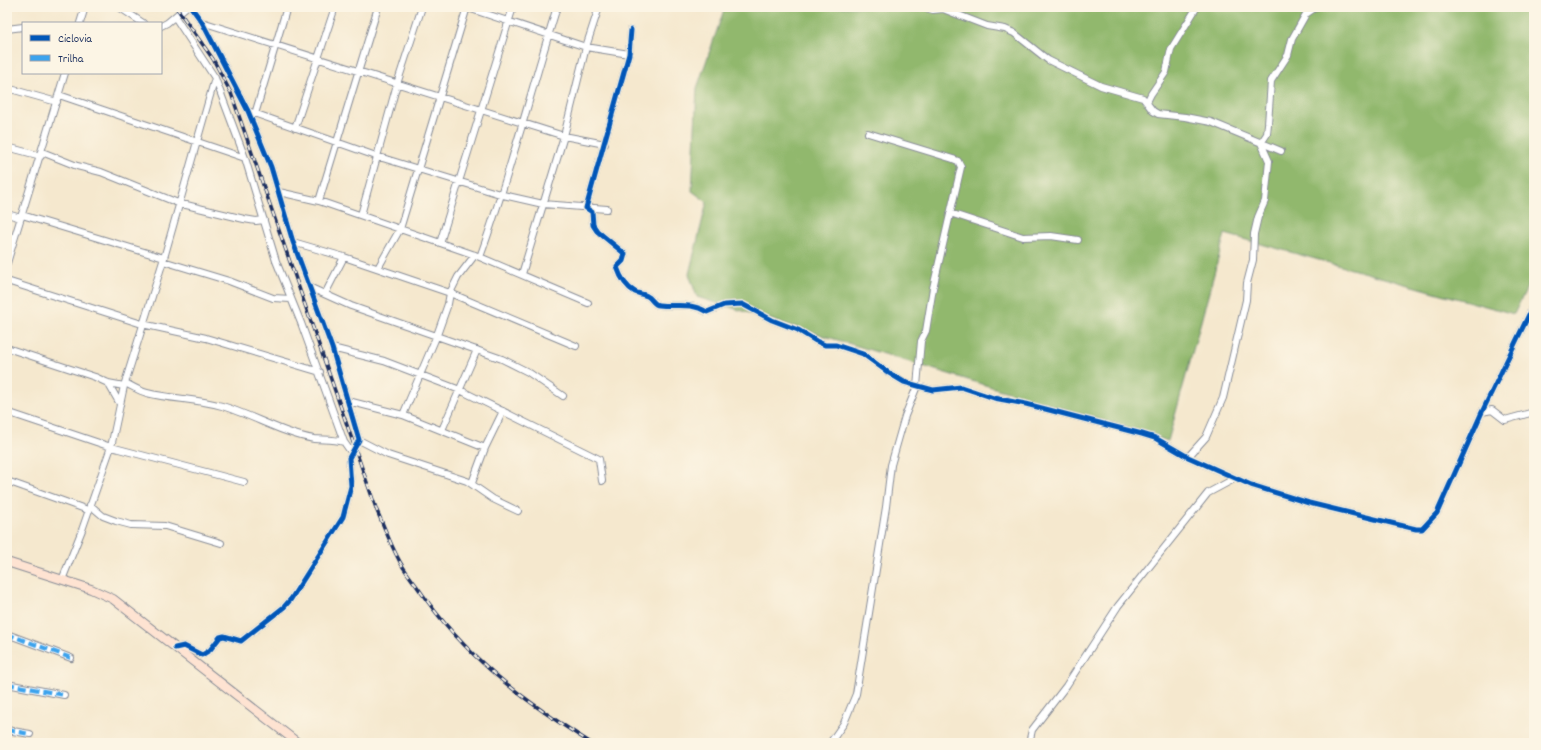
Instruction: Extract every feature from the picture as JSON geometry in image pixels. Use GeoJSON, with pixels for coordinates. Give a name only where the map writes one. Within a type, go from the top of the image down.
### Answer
{"type":"FeatureCollection","features":[{"type":"Feature","properties":{"kind":"street"},"geometry":{"type":"LineString","coordinates":[[80,22],[85,7]]}},
{"type":"Feature","properties":{"kind":"street"},"geometry":{"type":"LineString","coordinates":[[119,7],[141,22]]}},
{"type":"Feature","properties":{"kind":"street"},"geometry":{"type":"LineString","coordinates":[[162,26],[186,7]]}},
{"type":"Feature","properties":{"kind":"street"},"geometry":{"type":"LineString","coordinates":[[191,7],[202,22],[248,111],[279,192],[293,242],[332,348],[359,440],[388,454],[472,483],[493,499],[518,511]]}},
{"type":"Feature","properties":{"kind":"street"},"geometry":{"type":"LineString","coordinates":[[255,114],[287,7]]}},
{"type":"Feature","properties":{"kind":"street"},"geometry":{"type":"LineString","coordinates":[[295,128],[301,104],[319,58],[335,7]]}},
{"type":"Feature","properties":{"kind":"street"},"geometry":{"type":"LineString","coordinates":[[319,201],[378,7]]}},
{"type":"Feature","properties":{"kind":"street"},"geometry":{"type":"LineString","coordinates":[[361,215],[397,84],[422,7]]}},
{"type":"Feature","properties":{"kind":"street"},"geometry":{"type":"LineString","coordinates":[[378,268],[400,229],[466,7],[548,36],[586,47],[629,54]]}},
{"type":"Feature","properties":{"kind":"street"},"geometry":{"type":"LineString","coordinates":[[440,243],[513,7]]}},
{"type":"Feature","properties":{"kind":"street"},"geometry":{"type":"LineString","coordinates":[[403,415],[437,335],[448,304],[450,293],[458,277],[478,256],[503,195],[557,7]]}},
{"type":"Feature","properties":{"kind":"street"},"geometry":{"type":"LineString","coordinates":[[522,274],[564,136],[586,47],[599,7]]}},
{"type":"Feature","properties":{"kind":"street"},"geometry":{"type":"LineString","coordinates":[[922,7],[933,10],[943,9],[987,26],[1010,31],[1048,60],[1101,86],[1137,96],[1147,102],[1153,111],[1158,114],[1210,122],[1280,151]]}},
{"type":"Feature","properties":{"kind":"street"},"geometry":{"type":"LineString","coordinates":[[1147,102],[1150,94],[1166,72],[1171,49],[1197,7]]}},
{"type":"Feature","properties":{"kind":"street"},"geometry":{"type":"LineString","coordinates":[[1261,143],[1266,134],[1268,124],[1271,81],[1288,55],[1292,39],[1306,14],[1316,7]]}},
{"type":"Feature","properties":{"kind":"street"},"geometry":{"type":"LineString","coordinates":[[174,17],[215,78],[245,158],[276,261],[320,372],[344,442],[351,452]]}},
{"type":"Feature","properties":{"kind":"street"},"geometry":{"type":"LineString","coordinates":[[202,22],[276,44],[397,84],[564,136],[605,144]]}},
{"type":"Feature","properties":{"kind":"street"},"geometry":{"type":"LineString","coordinates":[[7,29],[22,27]]}},
{"type":"Feature","properties":{"kind":"street"},"geometry":{"type":"LineString","coordinates":[[586,208],[629,54],[632,30]]}},
{"type":"Feature","properties":{"kind":"street"},"geometry":{"type":"LineString","coordinates":[[7,263],[42,154],[65,74]]}},
{"type":"Feature","properties":{"kind":"street"},"geometry":{"type":"LineString","coordinates":[[62,580],[72,558],[111,447],[124,384],[163,260],[178,203],[215,78]]}},
{"type":"Feature","properties":{"kind":"street"},"geometry":{"type":"LineString","coordinates":[[7,88],[57,102]]}},
{"type":"Feature","properties":{"kind":"street"},"geometry":{"type":"LineString","coordinates":[[59,95],[245,158]]}},
{"type":"Feature","properties":{"kind":"street"},"geometry":{"type":"LineString","coordinates":[[248,111],[376,156],[503,195],[544,204],[607,209]]}},
{"type":"Feature","properties":{"kind":"street"},"geometry":{"type":"LineString","coordinates":[[830,743],[844,724],[856,694],[892,465],[905,416],[917,386],[921,341],[926,331],[933,288],[961,167],[958,161],[868,133]]}},
{"type":"Feature","properties":{"kind":"street"},"geometry":{"type":"LineString","coordinates":[[1188,457],[1206,436],[1223,398],[1246,300],[1246,284],[1253,260],[1254,234],[1258,217],[1265,201],[1269,161],[1261,143]]}},
{"type":"Feature","properties":{"kind":"street"},"geometry":{"type":"LineString","coordinates":[[7,147],[42,154],[77,166],[101,172],[178,203],[256,222],[264,220]]}},
{"type":"Feature","properties":{"kind":"street"},"geometry":{"type":"LineString","coordinates":[[279,192],[319,201],[478,256],[588,303]]}},
{"type":"Feature","properties":{"kind":"street"},"geometry":{"type":"LineString","coordinates":[[586,208],[592,212],[593,225],[597,231],[625,254],[623,261],[617,267],[619,275],[634,292],[648,296],[658,306],[681,307],[690,305],[699,307],[707,312],[724,305],[742,304],[772,320],[798,330],[825,345],[836,344],[864,354],[889,373],[904,382],[933,390],[960,387],[994,398],[1026,404],[1142,434],[1165,442],[1188,457],[1212,466],[1234,479],[1309,503],[1416,530],[1422,529],[1437,512],[1443,502],[1482,412],[1534,304]]}},
{"type":"Feature","properties":{"kind":"street"},"geometry":{"type":"LineString","coordinates":[[950,213],[1023,237],[1052,236],[1078,240]]}},
{"type":"Feature","properties":{"kind":"street"},"geometry":{"type":"LineString","coordinates":[[7,214],[21,216],[163,260],[222,279],[273,298],[291,298]]}},
{"type":"Feature","properties":{"kind":"street"},"geometry":{"type":"LineString","coordinates":[[293,242],[378,268],[450,293],[576,346]]}},
{"type":"Feature","properties":{"kind":"street"},"geometry":{"type":"LineString","coordinates":[[325,294],[344,257]]}},
{"type":"Feature","properties":{"kind":"street"},"geometry":{"type":"LineString","coordinates":[[7,281],[142,324],[206,338],[320,372]]}},
{"type":"Feature","properties":{"kind":"street"},"geometry":{"type":"LineString","coordinates":[[311,288],[351,306],[502,359],[528,372],[563,396]]}},
{"type":"Feature","properties":{"kind":"street"},"geometry":{"type":"LineString","coordinates":[[7,348],[95,377],[108,383],[124,384],[161,396],[186,398],[222,406],[275,427],[314,439],[330,438],[344,442]]}},
{"type":"Feature","properties":{"kind":"street"},"geometry":{"type":"LineString","coordinates":[[332,348],[384,361],[460,390],[503,411],[598,459],[602,481]]}},
{"type":"Feature","properties":{"kind":"street"},"geometry":{"type":"LineString","coordinates":[[442,430],[477,350]]}},
{"type":"Feature","properties":{"kind":"street"},"geometry":{"type":"LineString","coordinates":[[108,383],[120,404]]}},
{"type":"Feature","properties":{"kind":"street"},"geometry":{"type":"LineString","coordinates":[[348,401],[403,415],[486,448]]}},
{"type":"Feature","properties":{"kind":"street"},"geometry":{"type":"LineString","coordinates":[[1482,412],[1492,410],[1505,420],[1534,412]]}},
{"type":"Feature","properties":{"kind":"street"},"geometry":{"type":"LineString","coordinates":[[472,483],[503,411]]}},
{"type":"Feature","properties":{"kind":"street"},"geometry":{"type":"LineString","coordinates":[[7,412],[111,447],[244,482]]}},
{"type":"Feature","properties":{"kind":"street"},"geometry":{"type":"LineString","coordinates":[[175,648],[184,646],[202,655],[210,650],[220,637],[224,636],[241,641],[284,607],[298,589],[347,510],[351,486],[349,458],[359,440]]}},
{"type":"Feature","properties":{"kind":"street"},"geometry":{"type":"LineString","coordinates":[[1029,743],[1032,730],[1066,686],[1122,600],[1208,492],[1234,479]]}},
{"type":"Feature","properties":{"kind":"street"},"geometry":{"type":"LineString","coordinates":[[7,481],[89,508],[116,521],[131,525],[165,526],[221,543]]}},
{"type":"Feature","properties":{"kind":"street"},"geometry":{"type":"LineString","coordinates":[[7,562],[91,589],[113,599],[298,743]]}},
{"type":"Feature","properties":{"kind":"street"},"geometry":{"type":"LineString","coordinates":[[7,634],[71,658]]}},
{"type":"Feature","properties":{"kind":"street"},"geometry":{"type":"LineString","coordinates":[[7,684],[64,695]]}},
{"type":"Feature","properties":{"kind":"street"},"geometry":{"type":"LineString","coordinates":[[7,730],[30,734]]}},
{"type":"Feature","properties":{"kind":"green space"},"geometry":{"type":"Polygon","coordinates":[[[725,7],[1534,7],[1534,273],[1514,314],[1225,234],[1168,441],[697,297],[689,274],[707,202],[692,191],[697,88],[725,7]]]}},
{"type":"Feature","properties":{"kind":"railway"},"geometry":{"type":"LineString","coordinates":[[176,7],[213,59],[231,93],[377,511],[400,562],[436,613],[475,656],[518,693],[565,727],[591,743]]}},
{"type":"Feature","properties":{"kind":"marked path"},"geometry":{"type":"LineString","coordinates":[[7,634],[71,658]]}},
{"type":"Feature","properties":{"kind":"marked path"},"geometry":{"type":"LineString","coordinates":[[7,684],[64,695]]}},
{"type":"Feature","properties":{"kind":"marked path"},"geometry":{"type":"LineString","coordinates":[[7,730],[30,734]]}},
{"type":"Feature","properties":{"kind":"cycle path"},"geometry":{"type":"LineString","coordinates":[[175,648],[184,646],[202,655],[210,650],[220,637],[224,636],[241,641],[284,607],[291,599],[343,517],[351,486],[349,458],[359,440],[332,348],[293,242],[271,167],[248,111],[202,22],[191,7]]}},
{"type":"Feature","properties":{"kind":"cycle path"},"geometry":{"type":"LineString","coordinates":[[631,30],[629,54],[586,208],[592,212],[593,225],[597,231],[625,254],[623,261],[617,267],[626,284],[635,292],[649,297],[657,305],[690,306],[707,312],[724,305],[742,304],[772,320],[798,330],[825,345],[836,345],[863,354],[904,382],[933,390],[961,387],[994,398],[1026,404],[1142,434],[1155,438],[1188,457],[1251,485],[1309,503],[1416,529],[1422,529],[1437,513],[1482,412],[1534,304]]}}]}
